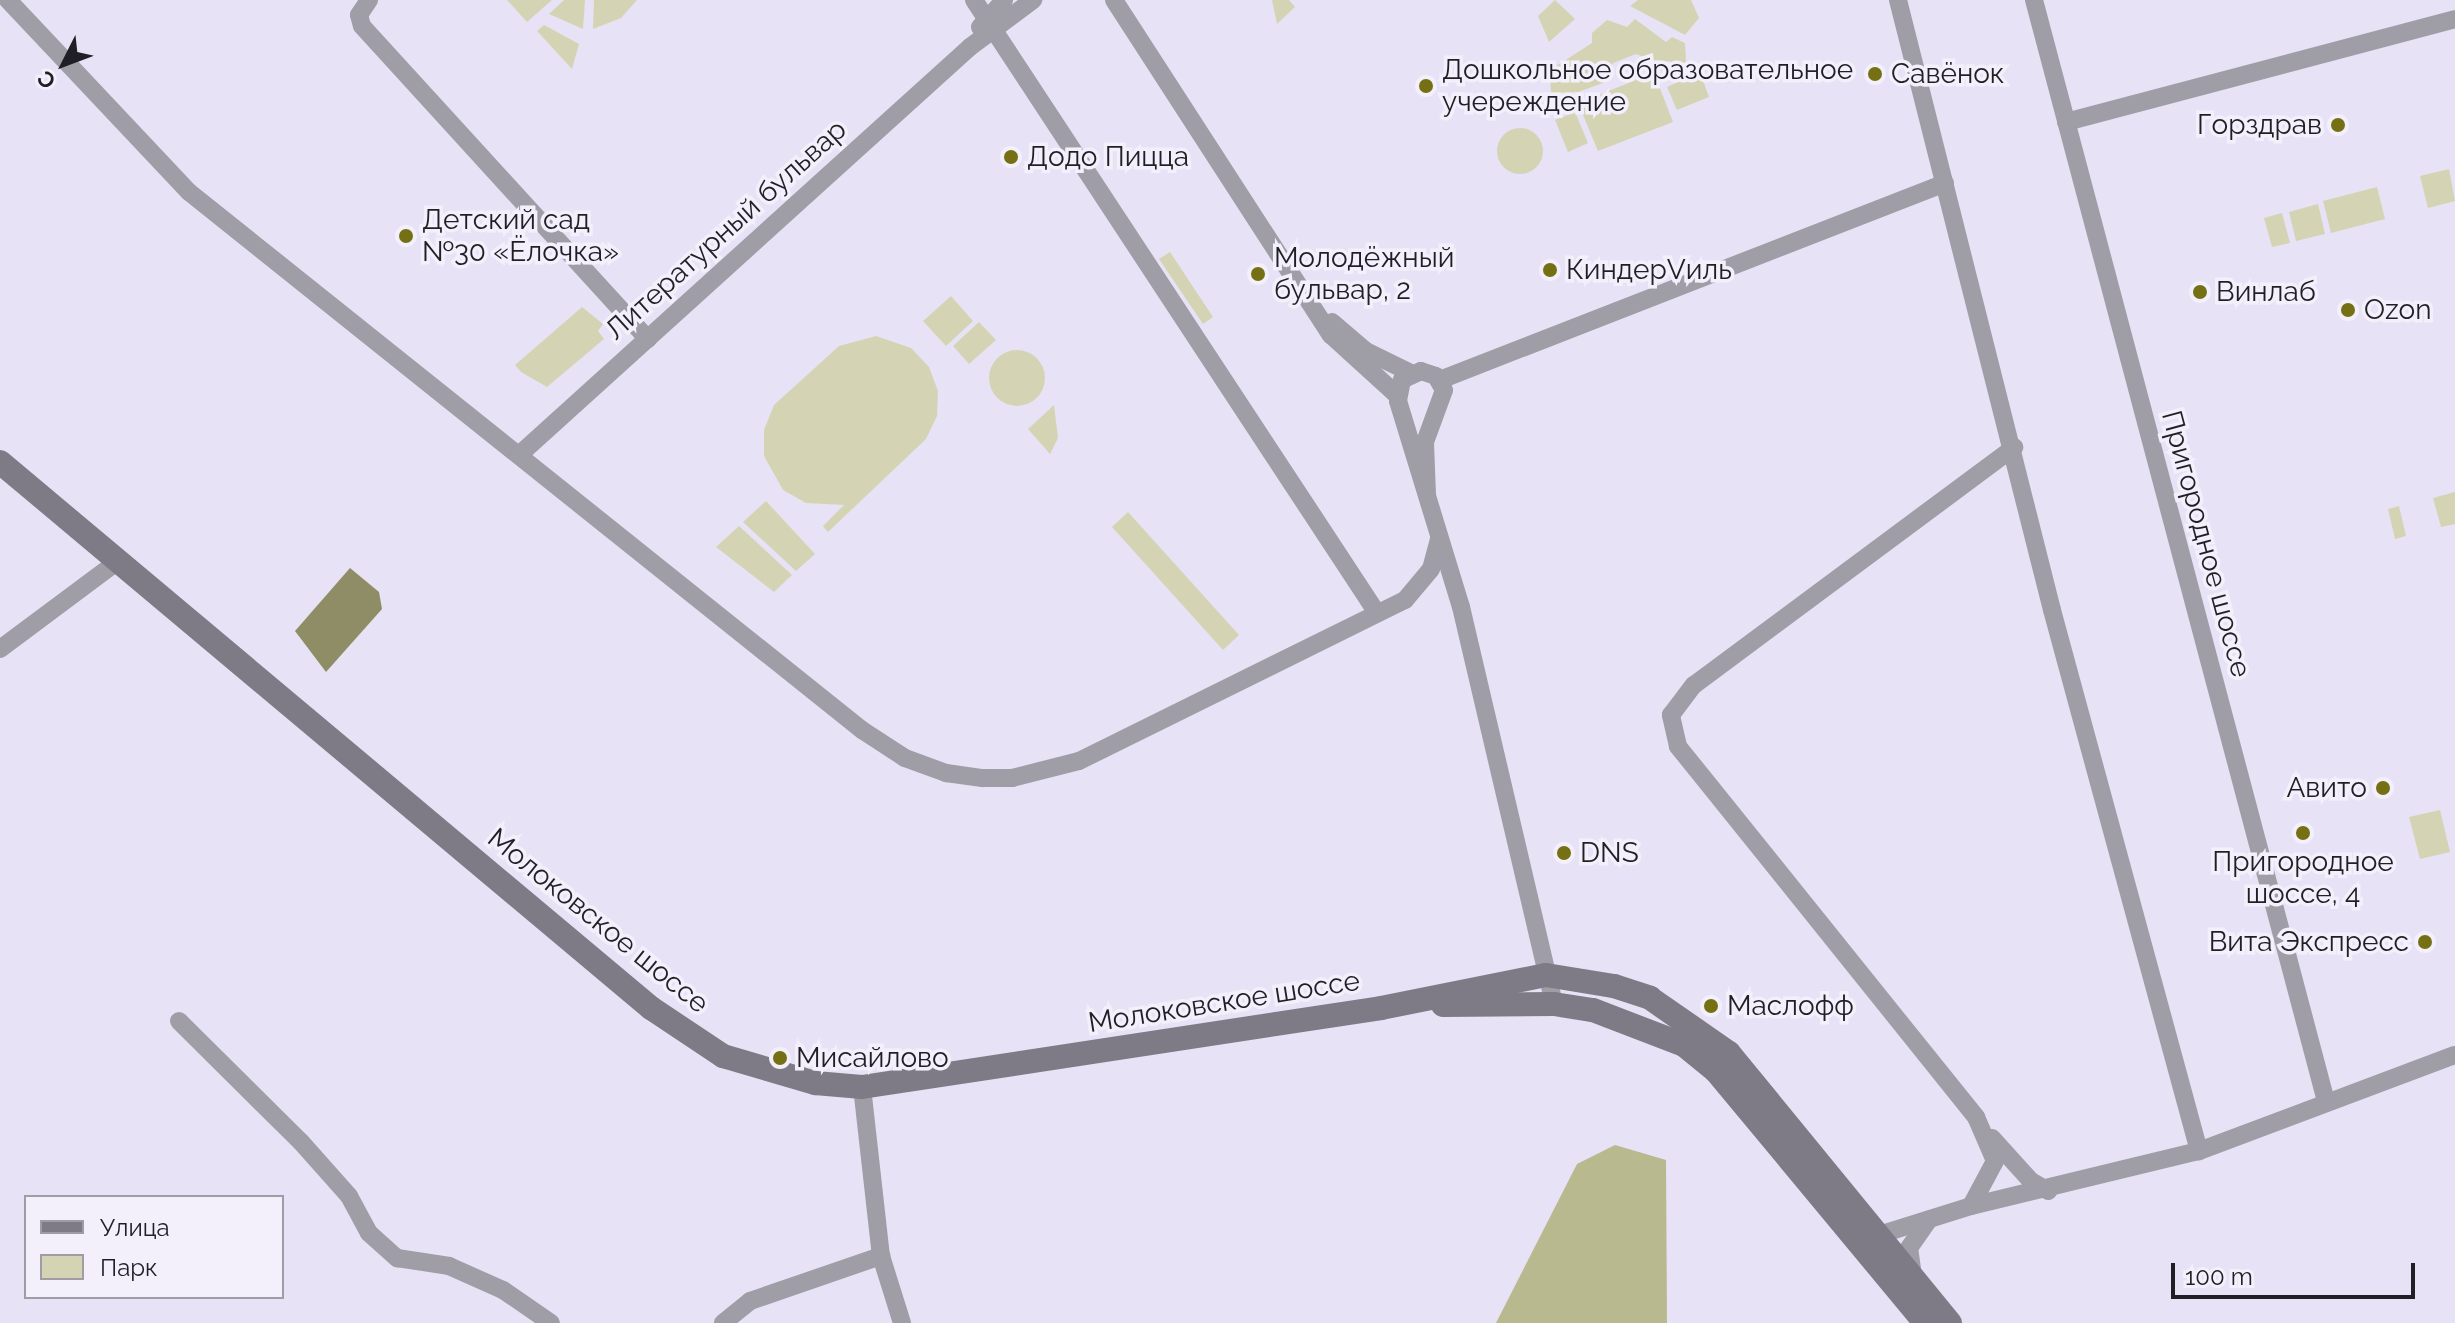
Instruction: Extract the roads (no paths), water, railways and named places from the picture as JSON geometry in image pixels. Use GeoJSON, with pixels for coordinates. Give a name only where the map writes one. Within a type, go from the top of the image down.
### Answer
{"type":"FeatureCollection","features":[{"type":"Feature","properties":{"kind":"main road","name":"Молоковское шоссе"},"geometry":{"type":"LineString","coordinates":[[0,462],[651,1008],[723,1056],[815,1083],[862,1087],[1381,1008],[1546,975],[1650,998],[1709,1036],[1765,1096],[1868,1238]]}},
{"type":"Feature","properties":{"kind":"main road","name":"Молоковское шоссе"},"geometry":{"type":"LineString","coordinates":[[1381,1008],[1554,1004],[1631,1021],[1684,1045],[1716,1071],[1868,1238]]}},
{"type":"Feature","properties":{"kind":"main road"},"geometry":{"type":"LineString","coordinates":[[1868,1238],[1914,1279],[1950,1323]]}},
{"type":"Feature","properties":{"kind":"main road"},"geometry":{"type":"LineString","coordinates":[[1868,1238],[1925,1323]]}},
{"type":"Feature","properties":{"kind":"street"},"geometry":{"type":"LineString","coordinates":[[8,0],[189,192],[883,745],[946,773],[1012,778],[1079,761],[1377,613],[1420,588],[1439,539]]}},
{"type":"Feature","properties":{"kind":"street"},"geometry":{"type":"LineString","coordinates":[[369,0],[359,15],[362,26],[648,339]]}},
{"type":"Feature","properties":{"kind":"street"},"geometry":{"type":"LineString","coordinates":[[974,0],[1377,613]]}},
{"type":"Feature","properties":{"kind":"street","name":"Литературный бульвар"},"geometry":{"type":"LineString","coordinates":[[519,455],[970,47],[990,25],[1004,0]]}},
{"type":"Feature","properties":{"kind":"street","name":"Литературный бульвар"},"geometry":{"type":"LineString","coordinates":[[990,25],[1033,0]]}},
{"type":"Feature","properties":{"kind":"street"},"geometry":{"type":"LineString","coordinates":[[1114,0],[1348,354],[1413,417],[1434,414]]}},
{"type":"Feature","properties":{"kind":"street"},"geometry":{"type":"LineString","coordinates":[[1898,0],[2014,447],[2059,639],[2199,1151]]}},
{"type":"Feature","properties":{"kind":"street","name":"Пригородное шоссе"},"geometry":{"type":"LineString","coordinates":[[2034,0],[2326,1101]]}},
{"type":"Feature","properties":{"kind":"street"},"geometry":{"type":"LineString","coordinates":[[2066,122],[2455,19]]}},
{"type":"Feature","properties":{"kind":"street"},"geometry":{"type":"LineString","coordinates":[[1440,380],[1945,183]]}},
{"type":"Feature","properties":{"kind":"street"},"geometry":{"type":"LineString","coordinates":[[1315,307],[1366,351],[1411,373],[1427,371],[1440,380],[1444,401],[1434,414],[1425,442],[1427,495]]}},
{"type":"Feature","properties":{"kind":"street"},"geometry":{"type":"LineString","coordinates":[[1411,373],[1399,401],[1461,607],[1554,1004]]}},
{"type":"Feature","properties":{"kind":"street"},"geometry":{"type":"LineString","coordinates":[[2014,447],[1694,685],[1671,715],[1678,746],[2019,1171],[2048,1191]]}},
{"type":"Feature","properties":{"kind":"street"},"geometry":{"type":"LineString","coordinates":[[0,649],[118,561]]}},
{"type":"Feature","properties":{"kind":"street"},"geometry":{"type":"LineString","coordinates":[[179,1021],[301,1142],[349,1196],[369,1233],[397,1258],[449,1266],[503,1290],[551,1323]]}},
{"type":"Feature","properties":{"kind":"street"},"geometry":{"type":"LineString","coordinates":[[1868,1238],[1971,1206],[2048,1191],[2199,1151],[2455,1055]]}},
{"type":"Feature","properties":{"kind":"street"},"geometry":{"type":"LineString","coordinates":[[862,1087],[881,1256],[902,1323]]}},
{"type":"Feature","properties":{"kind":"street"},"geometry":{"type":"LineString","coordinates":[[1971,1206],[1995,1161],[1976,1117]]}},
{"type":"Feature","properties":{"kind":"street"},"geometry":{"type":"LineString","coordinates":[[1914,1279],[1909,1248],[1929,1219]]}},
{"type":"Feature","properties":{"kind":"street"},"geometry":{"type":"LineString","coordinates":[[723,1323],[750,1301],[881,1256]]}},
{"type":"Feature","properties":{"kind":"place","name":"Савёнок"},"geometry":{"type":"Point","coordinates":[1875,74]}},
{"type":"Feature","properties":{"kind":"place","name":"Дошкольное образовательное учереждение"},"geometry":{"type":"Point","coordinates":[1426,86]}},
{"type":"Feature","properties":{"kind":"place","name":"Горздрав"},"geometry":{"type":"Point","coordinates":[2338,125]}},
{"type":"Feature","properties":{"kind":"place","name":"Додо Пицца"},"geometry":{"type":"Point","coordinates":[1011,157]}},
{"type":"Feature","properties":{"kind":"place","name":"Детский сад №30 «Ёлочка»"},"geometry":{"type":"Point","coordinates":[406,236]}},
{"type":"Feature","properties":{"kind":"place","name":"КиндерVиль"},"geometry":{"type":"Point","coordinates":[1550,270]}},
{"type":"Feature","properties":{"kind":"place","name":"Молодёжный бульвар, 2"},"geometry":{"type":"Point","coordinates":[1258,274]}},
{"type":"Feature","properties":{"kind":"place","name":"Винлаб"},"geometry":{"type":"Point","coordinates":[2200,292]}},
{"type":"Feature","properties":{"kind":"place","name":"Ozon"},"geometry":{"type":"Point","coordinates":[2348,310]}},
{"type":"Feature","properties":{"kind":"place","name":"Авито"},"geometry":{"type":"Point","coordinates":[2383,788]}},
{"type":"Feature","properties":{"kind":"place","name":"Пригородное шоссе, 4"},"geometry":{"type":"Point","coordinates":[2303,833]}},
{"type":"Feature","properties":{"kind":"place","name":"DNS"},"geometry":{"type":"Point","coordinates":[1564,853]}},
{"type":"Feature","properties":{"kind":"place","name":"Вита Экспресс"},"geometry":{"type":"Point","coordinates":[2425,942]}},
{"type":"Feature","properties":{"kind":"place","name":"Маслофф"},"geometry":{"type":"Point","coordinates":[1711,1006]}},
{"type":"Feature","properties":{"kind":"place","name":"Мисайлово"},"geometry":{"type":"Point","coordinates":[780,1058]}}]}
